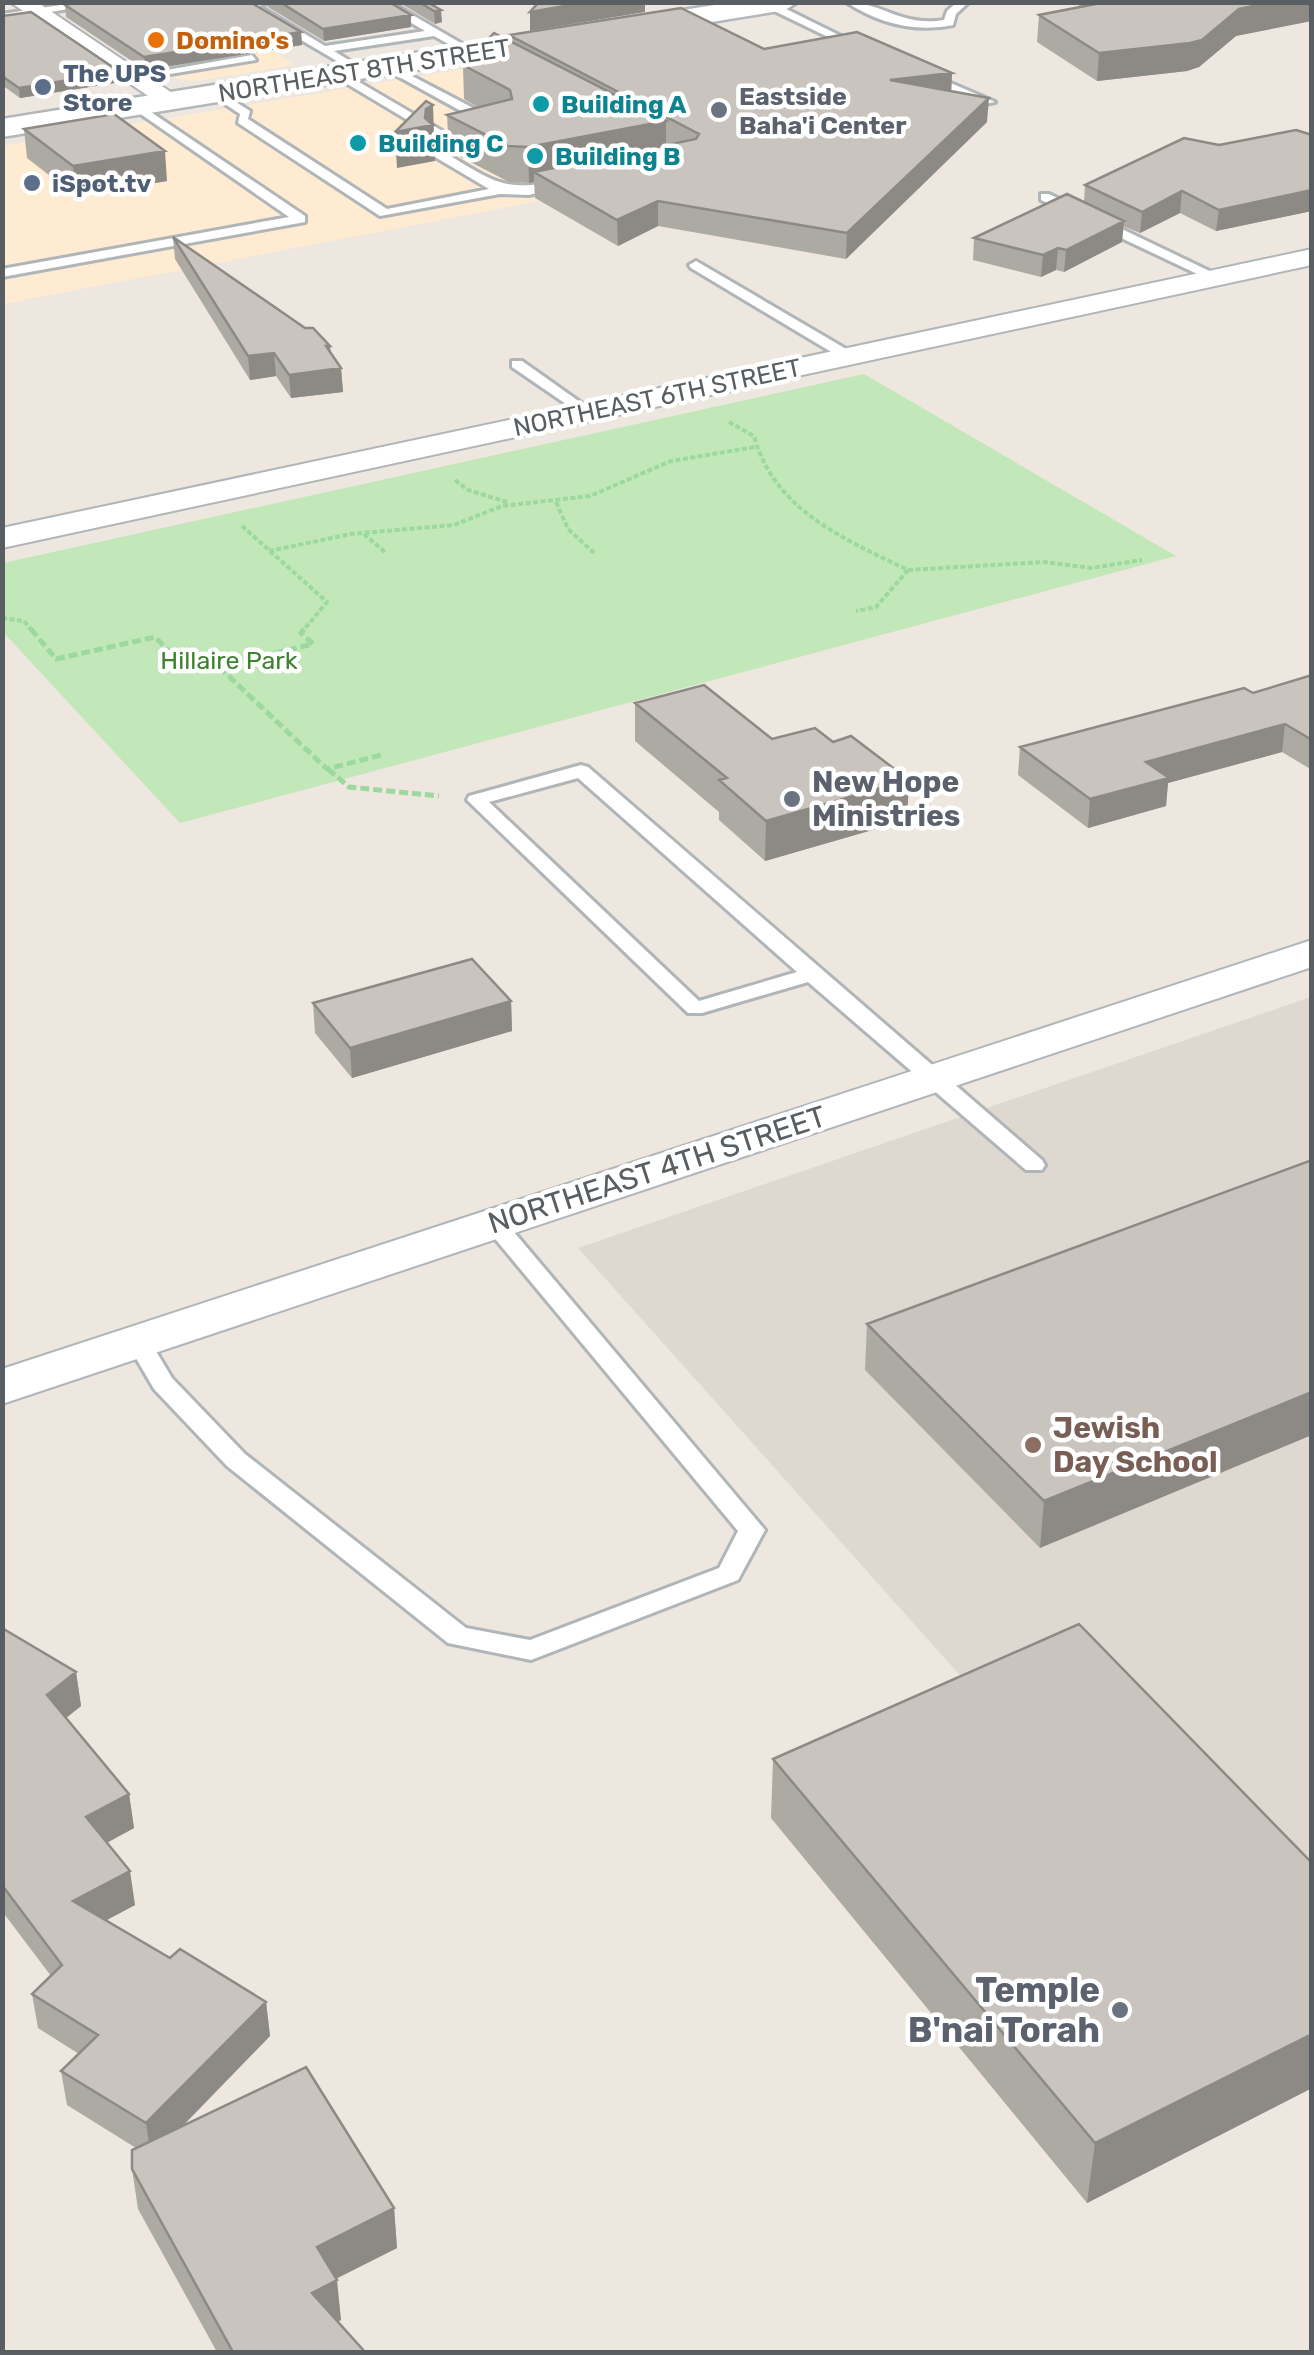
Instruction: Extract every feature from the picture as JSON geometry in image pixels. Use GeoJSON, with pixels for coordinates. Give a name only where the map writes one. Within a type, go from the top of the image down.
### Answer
{"type":"FeatureCollection","features":[{"type":"Feature","properties":{"kind":"main road","name":"NORTHEAST 8TH STREET"},"geometry":{"type":"LineString","coordinates":[[2,128],[135,92],[172,101],[340,65],[388,66],[484,55],[724,7],[778,4]]}},
{"type":"Feature","properties":{"kind":"street"},"geometry":{"type":"LineString","coordinates":[[28,7],[135,92]]}},
{"type":"Feature","properties":{"kind":"street","name":"NORTHEAST 6TH STREET"},"geometry":{"type":"LineString","coordinates":[[2,538],[1312,256]]}},
{"type":"Feature","properties":{"kind":"street","name":"NORTHEAST 4TH STREET"},"geometry":{"type":"LineString","coordinates":[[2,1386],[1312,953]]}},
{"type":"Feature","properties":{"kind":"lane"},"geometry":{"type":"LineString","coordinates":[[2,17],[28,7],[106,2]]}},
{"type":"Feature","properties":{"kind":"lane"},"geometry":{"type":"LineString","coordinates":[[264,2],[249,5],[449,140]]}},
{"type":"Feature","properties":{"kind":"lane"},"geometry":{"type":"LineString","coordinates":[[382,2],[435,33],[484,55]]}},
{"type":"Feature","properties":{"kind":"lane"},"geometry":{"type":"LineString","coordinates":[[851,2],[894,22],[921,28],[949,23],[950,12],[964,2]]}},
{"type":"Feature","properties":{"kind":"lane"},"geometry":{"type":"LineString","coordinates":[[778,4],[877,56]]}},
{"type":"Feature","properties":{"kind":"lane"},"geometry":{"type":"LineString","coordinates":[[340,65],[435,33]]}},
{"type":"Feature","properties":{"kind":"lane"},"geometry":{"type":"LineString","coordinates":[[135,92],[252,58]]}},
{"type":"Feature","properties":{"kind":"lane"},"geometry":{"type":"LineString","coordinates":[[388,66],[505,130],[449,140],[434,151],[500,190]]}},
{"type":"Feature","properties":{"kind":"lane"},"geometry":{"type":"LineString","coordinates":[[909,69],[989,102]]}},
{"type":"Feature","properties":{"kind":"lane"},"geometry":{"type":"LineString","coordinates":[[2,273],[300,219],[135,92]]}},
{"type":"Feature","properties":{"kind":"lane"},"geometry":{"type":"LineString","coordinates":[[216,94],[246,112],[242,120],[384,213],[500,190],[529,191],[582,180]]}},
{"type":"Feature","properties":{"kind":"lane"},"geometry":{"type":"LineString","coordinates":[[1046,197],[1216,278]]}},
{"type":"Feature","properties":{"kind":"lane"},"geometry":{"type":"LineString","coordinates":[[696,266],[848,356]]}},
{"type":"Feature","properties":{"kind":"lane"},"geometry":{"type":"LineString","coordinates":[[517,364],[587,412]]}},
{"type":"Feature","properties":{"kind":"lane"},"geometry":{"type":"LineString","coordinates":[[476,800],[581,771],[1034,1165]]}},
{"type":"Feature","properties":{"kind":"lane"},"geometry":{"type":"LineString","coordinates":[[476,800],[696,1009],[812,974]]}},
{"type":"Feature","properties":{"kind":"lane"},"geometry":{"type":"LineString","coordinates":[[138,1341],[163,1383],[236,1460],[458,1636],[531,1650],[729,1574],[752,1530],[495,1224]]}},
{"type":"Feature","properties":{"kind":"path"},"geometry":{"type":"LineString","coordinates":[[726,421],[754,436],[755,447],[774,482],[810,516],[908,570],[1044,562],[1090,568],[1142,560]]}},
{"type":"Feature","properties":{"kind":"path"},"geometry":{"type":"LineString","coordinates":[[419,448],[468,490],[500,502],[556,502],[590,496],[671,461],[755,447]]}},
{"type":"Feature","properties":{"kind":"path"},"geometry":{"type":"LineString","coordinates":[[2,618],[24,620],[56,659],[154,638],[180,662],[218,667],[313,644],[301,633],[327,602],[268,552],[210,493]]}},
{"type":"Feature","properties":{"kind":"path"},"geometry":{"type":"LineString","coordinates":[[268,552],[363,534],[434,530],[492,514],[502,506],[528,502]]}},
{"type":"Feature","properties":{"kind":"path"},"geometry":{"type":"LineString","coordinates":[[556,502],[568,529],[595,554]]}},
{"type":"Feature","properties":{"kind":"path"},"geometry":{"type":"LineString","coordinates":[[363,534],[385,552]]}},
{"type":"Feature","properties":{"kind":"path"},"geometry":{"type":"LineString","coordinates":[[856,611],[876,606],[908,570]]}},
{"type":"Feature","properties":{"kind":"path"},"geometry":{"type":"LineString","coordinates":[[280,652],[287,658]]}},
{"type":"Feature","properties":{"kind":"path"},"geometry":{"type":"LineString","coordinates":[[218,667],[348,787],[476,800]]}},
{"type":"Feature","properties":{"kind":"path"},"geometry":{"type":"LineString","coordinates":[[328,768],[381,754]]}},
{"type":"Feature","properties":{"kind":"shaded area"},"geometry":{"type":"Polygon","coordinates":[[[48,3],[204,3],[294,65],[196,81],[168,77],[48,3]]]}},
{"type":"Feature","properties":{"kind":"shaded area"},"geometry":{"type":"Polygon","coordinates":[[[528,58],[732,164],[3,304],[3,146],[528,58]]]}},
{"type":"Feature","properties":{"kind":"shaded area","name":"Jewish Day School"},"geometry":{"type":"Polygon","coordinates":[[[1311,997],[1311,1865],[974,1691],[578,1248],[1311,997]]]}},
{"type":"Feature","properties":{"kind":"green space","name":"Hillaire Park"},"geometry":{"type":"Polygon","coordinates":[[[864,374],[1176,556],[180,823],[3,632],[3,563],[864,374]]]}},
{"type":"Feature","properties":{"kind":"building"},"geometry":{"type":"Polygon","coordinates":[[[250,2],[301,32],[144,57],[65,5],[250,2]]]}},
{"type":"Feature","properties":{"kind":"building"},"geometry":{"type":"Polygon","coordinates":[[[280,2],[389,2],[411,15],[323,29],[280,2]]]}},
{"type":"Feature","properties":{"kind":"building"},"geometry":{"type":"Polygon","coordinates":[[[419,2],[427,2],[441,10],[434,11],[419,2]]]}},
{"type":"Feature","properties":{"kind":"building"},"geometry":{"type":"Polygon","coordinates":[[[539,2],[588,2],[530,12],[539,2]]]}},
{"type":"Feature","properties":{"kind":"building"},"geometry":{"type":"Polygon","coordinates":[[[1106,2],[1273,2],[1239,9],[1202,40],[1099,53],[1039,15],[1106,2]]]}},
{"type":"Feature","properties":{"kind":"building"},"geometry":{"type":"Polygon","coordinates":[[[681,8],[764,49],[857,32],[952,73],[890,80],[989,98],[847,233],[658,201],[617,220],[534,172],[696,139],[699,134],[509,35],[681,8]]]}},
{"type":"Feature","properties":{"kind":"building"},"geometry":{"type":"Polygon","coordinates":[[[31,12],[120,72],[19,88],[2,76],[2,16],[31,12]]]}},
{"type":"Feature","properties":{"kind":"building"},"geometry":{"type":"Polygon","coordinates":[[[494,33],[666,121],[528,147],[508,146],[447,115],[512,99],[510,90],[463,65],[494,33]]]}},
{"type":"Feature","properties":{"kind":"building"},"geometry":{"type":"Polygon","coordinates":[[[426,101],[433,105],[426,109],[425,118],[433,125],[395,132],[426,101]]]}},
{"type":"Feature","properties":{"kind":"building"},"geometry":{"type":"Polygon","coordinates":[[[114,114],[165,151],[73,166],[24,129],[114,114]]]}},
{"type":"Feature","properties":{"kind":"building"},"geometry":{"type":"Polygon","coordinates":[[[1296,130],[1312,135],[1312,190],[1219,210],[1182,191],[1142,212],[1085,185],[1184,138],[1219,145],[1296,130]]]}},
{"type":"Feature","properties":{"kind":"building"},"geometry":{"type":"Polygon","coordinates":[[[1067,194],[1124,221],[1066,250],[1058,248],[1043,255],[974,238],[1067,194]]]}},
{"type":"Feature","properties":{"kind":"building"},"geometry":{"type":"Polygon","coordinates":[[[173,237],[305,328],[313,328],[330,346],[326,346],[341,368],[289,375],[274,353],[248,356],[173,237]]]}},
{"type":"Feature","properties":{"kind":"building"},"geometry":{"type":"Polygon","coordinates":[[[1312,675],[1312,740],[1285,724],[1146,762],[1169,778],[1090,799],[1020,747],[1244,688],[1253,693],[1312,675]]]}},
{"type":"Feature","properties":{"kind":"building"},"geometry":{"type":"Polygon","coordinates":[[[704,685],[772,739],[815,728],[833,742],[851,736],[909,780],[766,821],[719,780],[727,778],[635,703],[704,685]]]}},
{"type":"Feature","properties":{"kind":"building"},"geometry":{"type":"Polygon","coordinates":[[[472,959],[511,1001],[350,1048],[313,1003],[472,959]]]}},
{"type":"Feature","properties":{"kind":"building"},"geometry":{"type":"Polygon","coordinates":[[[1312,1160],[1312,1392],[1044,1501],[867,1324],[1312,1160]]]}},
{"type":"Feature","properties":{"kind":"building","name":"Temple B'nai Torah"},"geometry":{"type":"Polygon","coordinates":[[[1079,1624],[1312,1863],[1312,2034],[1095,2143],[773,1759],[1079,1624]]]}},
{"type":"Feature","properties":{"kind":"building"},"geometry":{"type":"Polygon","coordinates":[[[2,1628],[76,1672],[47,1695],[129,1794],[86,1817],[130,1871],[73,1901],[170,1958],[180,1949],[266,2002],[146,2123],[61,2071],[98,2035],[32,1994],[62,1965],[2,1885],[2,1628]]]}},
{"type":"Feature","properties":{"kind":"building"},"geometry":{"type":"Polygon","coordinates":[[[306,2067],[394,2208],[317,2247],[337,2280],[312,2293],[365,2352],[233,2352],[132,2169],[132,2150],[306,2067]]]}},
{"type":"Feature","properties":{"kind":"place","name":"Domino's"},"geometry":{"type":"Point","coordinates":[156,40]}},
{"type":"Feature","properties":{"kind":"place","name":"The UPS Store"},"geometry":{"type":"Point","coordinates":[43,87]}},
{"type":"Feature","properties":{"kind":"place","name":"Building A"},"geometry":{"type":"Point","coordinates":[541,104]}},
{"type":"Feature","properties":{"kind":"place","name":"Eastside Baha'i Center"},"geometry":{"type":"Point","coordinates":[719,110]}},
{"type":"Feature","properties":{"kind":"place","name":"Building C"},"geometry":{"type":"Point","coordinates":[358,143]}},
{"type":"Feature","properties":{"kind":"place","name":"Building B"},"geometry":{"type":"Point","coordinates":[535,156]}},
{"type":"Feature","properties":{"kind":"place","name":"iSpot.tv"},"geometry":{"type":"Point","coordinates":[32,183]}},
{"type":"Feature","properties":{"kind":"place","name":"New Hope Ministries"},"geometry":{"type":"Point","coordinates":[792,799]}},
{"type":"Feature","properties":{"kind":"place","name":"Jewish Day School"},"geometry":{"type":"Point","coordinates":[1033,1445]}},
{"type":"Feature","properties":{"kind":"place","name":"Temple B'nai Torah"},"geometry":{"type":"Point","coordinates":[1120,2010]}}]}
